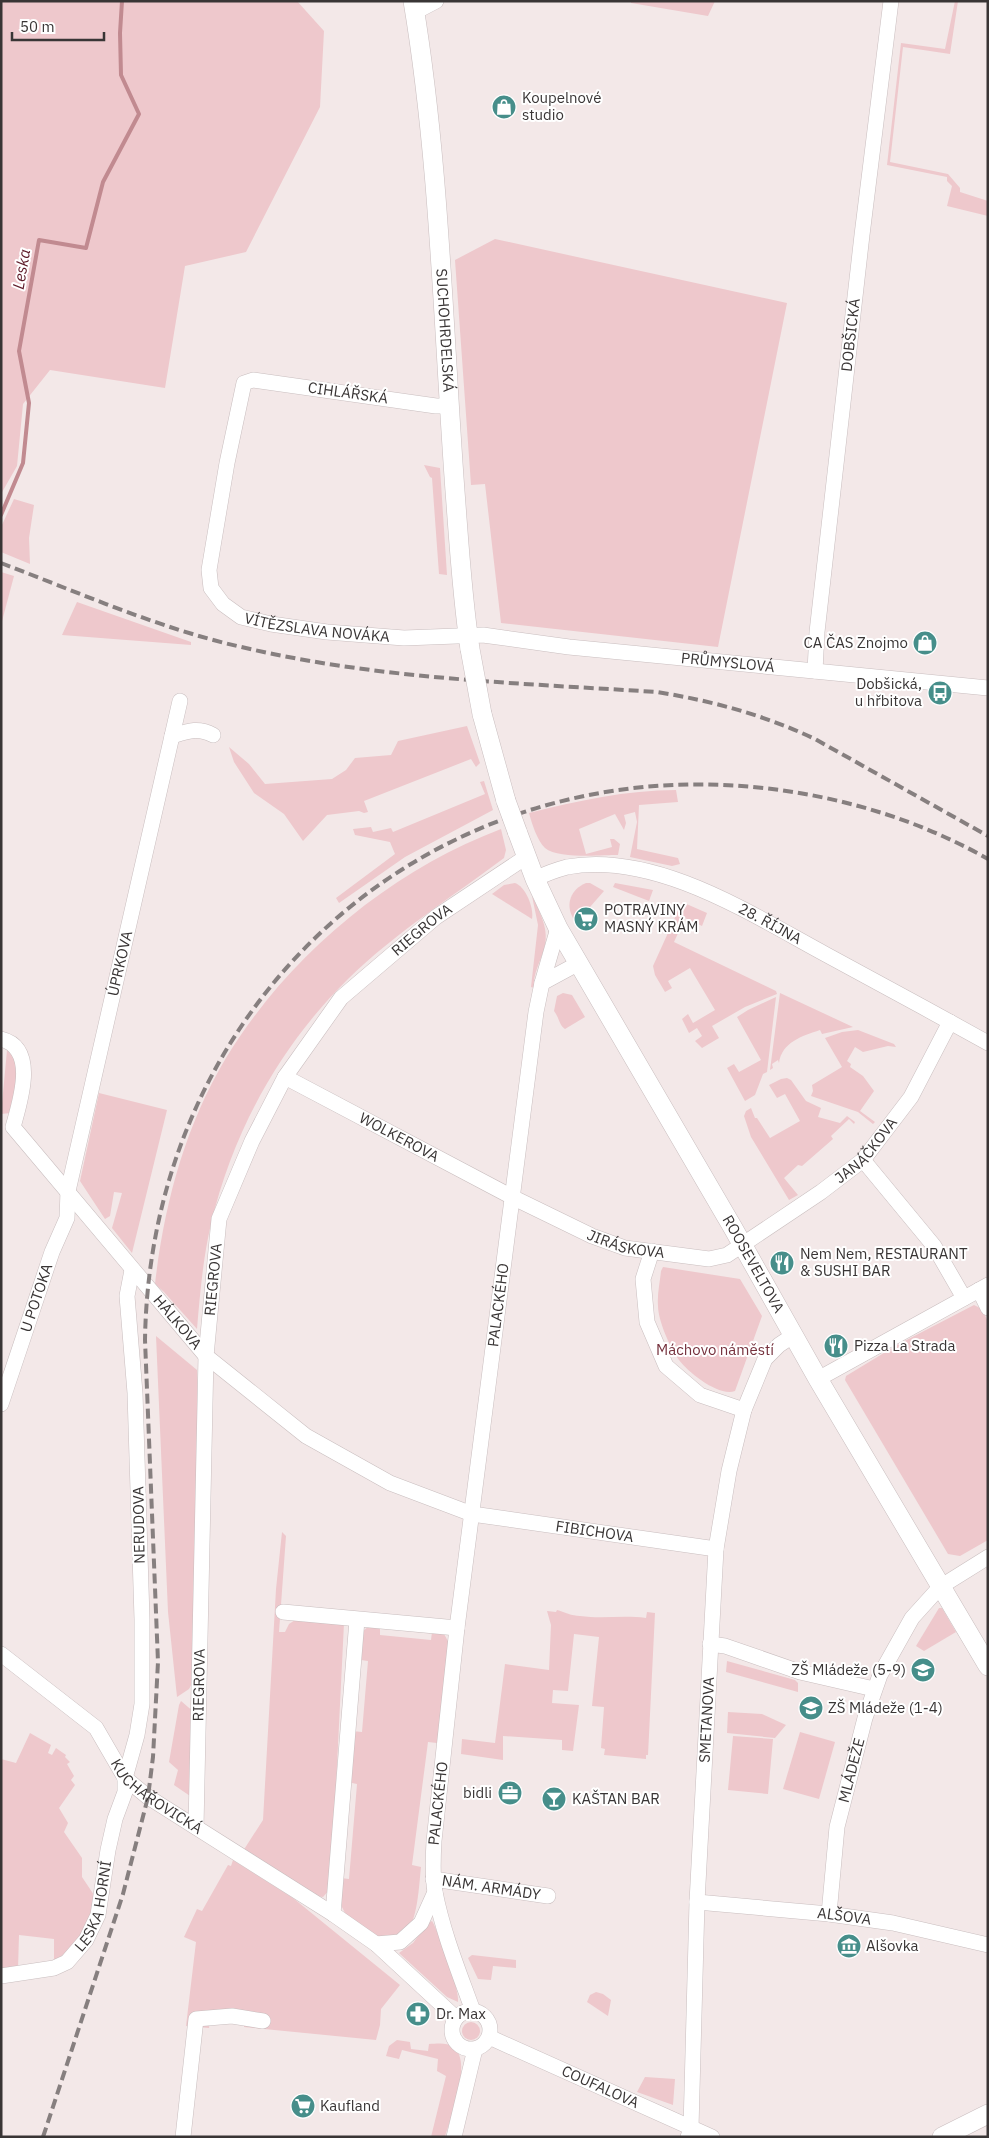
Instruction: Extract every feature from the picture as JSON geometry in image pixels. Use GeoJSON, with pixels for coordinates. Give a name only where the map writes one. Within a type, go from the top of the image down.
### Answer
{"type":"FeatureCollection","features":[{"type":"Feature","properties":{"kind":"main road","name":"SUCHOHRDELSKÁ"},"geometry":{"type":"LineString","coordinates":[[414,7],[430,131],[441,257],[449,406],[469,642],[482,714]]}},
{"type":"Feature","properties":{"kind":"main road","name":"ROOSEVELTOVA"},"geometry":{"type":"LineString","coordinates":[[482,714],[506,801],[526,857],[558,928],[742,1244],[818,1379],[988,1666]]}},
{"type":"Feature","properties":{"kind":"main road"},"geometry":{"type":"LineString","coordinates":[[942,2137],[988,2114]]}},
{"type":"Feature","properties":{"kind":"street","name":"SUCHOHRDELSKÁ"},"geometry":{"type":"LineString","coordinates":[[414,7],[436,1]]}},
{"type":"Feature","properties":{"kind":"street","name":"DOBŠICKÁ"},"geometry":{"type":"LineString","coordinates":[[815,671],[817,632],[862,235],[891,1]]}},
{"type":"Feature","properties":{"kind":"street","name":"CIHLÁŘSKÁ"},"geometry":{"type":"LineString","coordinates":[[247,381],[253,380],[436,406],[449,406]]}},
{"type":"Feature","properties":{"kind":"street","name":"VÍTĚZSLAVA NOVÁKA"},"geometry":{"type":"LineString","coordinates":[[247,381],[243,386],[226,463],[212,552],[209,576],[214,594],[229,610],[241,617],[255,621],[327,632],[469,642]]}},
{"type":"Feature","properties":{"kind":"street","name":"PRŮMYSLOVÁ"},"geometry":{"type":"LineString","coordinates":[[469,642],[483,635],[569,647],[988,688]]}},
{"type":"Feature","properties":{"kind":"street","name":"ÚPRKOVA"},"geometry":{"type":"LineString","coordinates":[[68,1191],[180,701]]}},
{"type":"Feature","properties":{"kind":"street"},"geometry":{"type":"LineString","coordinates":[[172,736],[194,729],[204,730],[213,735]]}},
{"type":"Feature","properties":{"kind":"street","name":"RIEGROVA"},"geometry":{"type":"LineString","coordinates":[[196,1827],[206,1356],[219,1219],[252,1141],[285,1077],[341,998],[436,917],[526,857]]}},
{"type":"Feature","properties":{"kind":"street","name":"28. ŘÍJNA"},"geometry":{"type":"LineString","coordinates":[[535,878],[568,867],[596,866],[655,873],[685,882],[729,903],[988,1044]]}},
{"type":"Feature","properties":{"kind":"street","name":"PALACKÉHO"},"geometry":{"type":"LineString","coordinates":[[376,1944],[400,1942],[421,1923],[434,1885],[434,1841],[457,1628],[514,1198],[536,1012],[542,983],[558,928]]}},
{"type":"Feature","properties":{"kind":"street"},"geometry":{"type":"LineString","coordinates":[[542,983],[579,963]]}},
{"type":"Feature","properties":{"kind":"street","name":"JANÁČKOVA"},"geometry":{"type":"LineString","coordinates":[[742,1244],[822,1192],[863,1160],[911,1097],[950,1022]]}},
{"type":"Feature","properties":{"kind":"street","name":"HÁLKOVA"},"geometry":{"type":"LineString","coordinates":[[1,1039],[9,1041],[18,1052],[24,1069],[22,1097],[13,1127],[206,1356],[306,1436],[390,1483],[472,1514]]}},
{"type":"Feature","properties":{"kind":"street","name":"WOLKEROVA"},"geometry":{"type":"LineString","coordinates":[[285,1077],[514,1198]]}},
{"type":"Feature","properties":{"kind":"street"},"geometry":{"type":"LineString","coordinates":[[863,1160],[934,1246],[964,1298]]}},
{"type":"Feature","properties":{"kind":"street","name":"U POTOKA"},"geometry":{"type":"LineString","coordinates":[[1,1404],[52,1252],[67,1218],[68,1191]]}},
{"type":"Feature","properties":{"kind":"street","name":"JIRÁSKOVA"},"geometry":{"type":"LineString","coordinates":[[514,1198],[592,1236],[626,1248],[709,1260],[727,1255],[742,1244]]}},
{"type":"Feature","properties":{"kind":"street"},"geometry":{"type":"LineString","coordinates":[[652,1251],[643,1279],[647,1322],[666,1366],[700,1395],[744,1410]]}},
{"type":"Feature","properties":{"kind":"street","name":"NERUDOVA"},"geometry":{"type":"LineString","coordinates":[[125,1778],[137,1735],[142,1704],[136,1402],[127,1296],[132,1270]]}},
{"type":"Feature","properties":{"kind":"street"},"geometry":{"type":"LineString","coordinates":[[818,1379],[984,1287],[988,1308]]}},
{"type":"Feature","properties":{"kind":"street","name":"SMETANOVA"},"geometry":{"type":"LineString","coordinates":[[689,2132],[697,1902],[716,1549],[727,1480],[744,1410],[765,1359],[779,1345],[794,1335]]}},
{"type":"Feature","properties":{"kind":"street","name":"FIBICHOVA"},"geometry":{"type":"LineString","coordinates":[[472,1514],[716,1549]]}},
{"type":"Feature","properties":{"kind":"street","name":"MLÁDEŽE"},"geometry":{"type":"LineString","coordinates":[[829,1914],[837,1827],[874,1689],[912,1618],[940,1587],[988,1557]]}},
{"type":"Feature","properties":{"kind":"street"},"geometry":{"type":"LineString","coordinates":[[283,1612],[457,1628]]}},
{"type":"Feature","properties":{"kind":"street"},"geometry":{"type":"LineString","coordinates":[[333,1914],[357,1620]]}},
{"type":"Feature","properties":{"kind":"street"},"geometry":{"type":"LineString","coordinates":[[710,1644],[725,1646],[800,1672],[874,1689]]}},
{"type":"Feature","properties":{"kind":"street","name":"KUCHAŘOVICKÁ"},"geometry":{"type":"LineString","coordinates":[[1,1654],[96,1728],[125,1778],[148,1797],[333,1914],[376,1944],[456,2018]]}},
{"type":"Feature","properties":{"kind":"street","name":"LESKA HORNÍ"},"geometry":{"type":"LineString","coordinates":[[1,1976],[54,1968],[67,1962],[86,1940],[98,1915],[108,1850],[115,1819],[125,1792],[125,1778]]}},
{"type":"Feature","properties":{"kind":"street","name":"NÁM. ARMÁDY"},"geometry":{"type":"LineString","coordinates":[[473,2011],[450,1946],[434,1885],[548,1896]]}},
{"type":"Feature","properties":{"kind":"street","name":"ALŠOVA"},"geometry":{"type":"LineString","coordinates":[[697,1902],[829,1914],[893,1923],[988,1945]]}},
{"type":"Feature","properties":{"kind":"street"},"geometry":{"type":"LineString","coordinates":[[473,2011],[479,2012],[487,2020],[490,2026],[489,2037],[481,2047],[475,2049],[464,2048],[455,2041],[452,2027],[456,2018],[461,2014],[473,2011]]}},
{"type":"Feature","properties":{"kind":"street"},"geometry":{"type":"LineString","coordinates":[[183,2137],[196,2019],[232,2016],[263,2021]]}},
{"type":"Feature","properties":{"kind":"street","name":"COUFALOVA"},"geometry":{"type":"LineString","coordinates":[[489,2037],[689,2132],[712,2137]]}},
{"type":"Feature","properties":{"kind":"street"},"geometry":{"type":"LineString","coordinates":[[454,2137],[475,2049]]}},
{"type":"Feature","properties":{"kind":"green space"},"geometry":{"type":"Polygon","coordinates":[[[1,1],[297,1],[324,31],[320,107],[246,252],[185,266],[165,388],[50,370],[23,404],[17,466],[1,494],[1,1]]]}},
{"type":"Feature","properties":{"kind":"green space"},"geometry":{"type":"Polygon","coordinates":[[[631,1],[715,1],[708,16],[631,3],[631,1]]]}},
{"type":"Feature","properties":{"kind":"green space"},"geometry":{"type":"Polygon","coordinates":[[[955,1],[958,1],[950,54],[903,47],[890,162],[948,174],[960,188],[960,192],[988,201],[988,216],[947,206],[952,186],[947,181],[947,177],[887,165],[901,43],[945,49],[955,1]]]}},
{"type":"Feature","properties":{"kind":"green space"},"geometry":{"type":"Polygon","coordinates":[[[495,239],[787,303],[718,647],[501,623],[485,484],[471,485],[455,260],[495,239]]]}},
{"type":"Feature","properties":{"kind":"green space"},"geometry":{"type":"Polygon","coordinates":[[[424,465],[440,468],[447,575],[439,574],[432,478],[424,465]]]}},
{"type":"Feature","properties":{"kind":"green space"},"geometry":{"type":"Polygon","coordinates":[[[14,499],[34,505],[29,538],[30,564],[1,552],[1,527],[14,499]]]}},
{"type":"Feature","properties":{"kind":"green space"},"geometry":{"type":"Polygon","coordinates":[[[1,572],[14,576],[1,625],[1,572]]]}},
{"type":"Feature","properties":{"kind":"green space"},"geometry":{"type":"Polygon","coordinates":[[[77,602],[191,642],[191,645],[62,635],[77,602]]]}},
{"type":"Feature","properties":{"kind":"green space"},"geometry":{"type":"Polygon","coordinates":[[[467,726],[480,763],[476,767],[471,759],[364,801],[368,812],[359,811],[327,815],[303,841],[284,814],[254,793],[234,762],[229,747],[249,764],[265,784],[332,779],[346,770],[355,758],[391,755],[398,741],[467,726]]]}},
{"type":"Feature","properties":{"kind":"green space"},"geometry":{"type":"Polygon","coordinates":[[[484,781],[493,810],[405,857],[339,903],[336,898],[395,854],[390,842],[355,835],[353,829],[371,827],[373,832],[391,828],[393,832],[485,794],[480,782],[484,781]]]}},
{"type":"Feature","properties":{"kind":"green space"},"geometry":{"type":"Polygon","coordinates":[[[658,790],[676,790],[678,802],[639,805],[637,849],[678,858],[680,864],[672,866],[630,857],[637,822],[635,812],[624,815],[626,823],[624,830],[615,814],[579,829],[586,854],[612,847],[610,839],[614,839],[620,844],[618,855],[591,856],[560,854],[545,848],[537,836],[529,813],[602,797],[658,790]]]}},
{"type":"Feature","properties":{"kind":"green space"},"geometry":{"type":"Polygon","coordinates":[[[501,829],[506,850],[504,858],[404,931],[348,979],[301,1032],[262,1092],[246,1123],[220,1190],[206,1250],[197,1329],[155,1284],[164,1225],[178,1167],[199,1111],[226,1058],[251,1021],[280,985],[311,952],[345,921],[382,893],[420,868],[460,847],[501,829]]]}},
{"type":"Feature","properties":{"kind":"green space"},"geometry":{"type":"Polygon","coordinates":[[[515,883],[526,893],[532,909],[532,919],[492,894],[504,885],[515,883]]]}},
{"type":"Feature","properties":{"kind":"green space"},"geometry":{"type":"Polygon","coordinates":[[[586,883],[590,883],[604,891],[590,907],[573,918],[570,907],[571,898],[577,889],[586,883]]]}},
{"type":"Feature","properties":{"kind":"green space"},"geometry":{"type":"Polygon","coordinates":[[[615,883],[653,890],[649,901],[613,887],[615,883]]]}},
{"type":"Feature","properties":{"kind":"green space"},"geometry":{"type":"Polygon","coordinates":[[[532,896],[543,922],[546,935],[546,942],[537,968],[534,988],[531,987],[538,925],[532,896]]]}},
{"type":"Feature","properties":{"kind":"green space"},"geometry":{"type":"Polygon","coordinates":[[[682,902],[707,913],[702,926],[685,918],[674,942],[776,991],[777,994],[745,1007],[712,1026],[719,1038],[702,1048],[695,1041],[702,1036],[697,1028],[689,1033],[682,1019],[688,1014],[693,1023],[715,1010],[690,968],[668,981],[672,988],[665,992],[655,975],[653,966],[682,902]]]}},
{"type":"Feature","properties":{"kind":"green space"},"geometry":{"type":"Polygon","coordinates":[[[563,993],[572,995],[585,1017],[565,1029],[554,1011],[557,996],[563,993]]]}},
{"type":"Feature","properties":{"kind":"green space"},"geometry":{"type":"Polygon","coordinates":[[[780,993],[853,1027],[822,1034],[820,1030],[794,1041],[784,1050],[779,1063],[778,1060],[772,1064],[773,1068],[770,1070],[780,993]]]}},
{"type":"Feature","properties":{"kind":"green space"},"geometry":{"type":"Polygon","coordinates":[[[776,997],[767,1072],[763,1074],[755,1095],[745,1101],[727,1068],[734,1064],[739,1072],[761,1060],[737,1017],[776,997]]]}},
{"type":"Feature","properties":{"kind":"green space"},"geometry":{"type":"Polygon","coordinates":[[[858,1030],[894,1044],[896,1047],[888,1046],[863,1052],[855,1047],[847,1061],[851,1064],[850,1067],[863,1076],[874,1091],[860,1111],[875,1122],[873,1124],[858,1112],[811,1096],[813,1091],[812,1085],[842,1067],[825,1038],[842,1032],[858,1030]]]}},
{"type":"Feature","properties":{"kind":"green space"},"geometry":{"type":"Polygon","coordinates":[[[7,1050],[20,1064],[11,1113],[1,1114],[7,1050]]]}},
{"type":"Feature","properties":{"kind":"green space"},"geometry":{"type":"Polygon","coordinates":[[[787,1078],[791,1080],[806,1101],[821,1108],[818,1117],[840,1123],[847,1116],[855,1122],[854,1124],[849,1119],[831,1136],[833,1139],[802,1166],[798,1165],[784,1178],[798,1195],[789,1200],[751,1137],[744,1116],[746,1111],[751,1108],[755,1118],[757,1118],[770,1138],[800,1121],[785,1094],[777,1098],[769,1085],[787,1078]]]}},
{"type":"Feature","properties":{"kind":"green space"},"geometry":{"type":"Polygon","coordinates":[[[99,1093],[167,1110],[132,1253],[112,1228],[122,1193],[114,1192],[110,1216],[105,1219],[80,1181],[99,1093]]]}},
{"type":"Feature","properties":{"kind":"green space","name":"Máchovo náměstí"},"geometry":{"type":"Polygon","coordinates":[[[663,1267],[740,1279],[762,1316],[735,1391],[721,1391],[705,1383],[690,1371],[676,1355],[668,1341],[660,1319],[658,1293],[663,1267]]]}},
{"type":"Feature","properties":{"kind":"green space"},"geometry":{"type":"Polygon","coordinates":[[[974,1305],[982,1309],[988,1322],[988,1540],[960,1556],[948,1554],[845,1380],[846,1376],[897,1345],[974,1305]]]}},
{"type":"Feature","properties":{"kind":"green space"},"geometry":{"type":"Polygon","coordinates":[[[156,1336],[197,1370],[199,1436],[195,1678],[189,1689],[177,1697],[168,1612],[156,1336]]]}},
{"type":"Feature","properties":{"kind":"green space"},"geometry":{"type":"Polygon","coordinates":[[[282,1532],[286,1536],[279,1632],[285,1632],[289,1624],[295,1620],[344,1623],[331,1888],[323,1897],[315,1896],[243,1851],[263,1820],[276,1589],[282,1532]]]}},
{"type":"Feature","properties":{"kind":"green space"},"geometry":{"type":"Polygon","coordinates":[[[939,1608],[942,1608],[956,1632],[924,1651],[916,1646],[939,1608]]]}},
{"type":"Feature","properties":{"kind":"green space"},"geometry":{"type":"Polygon","coordinates":[[[557,1610],[574,1615],[596,1617],[646,1618],[647,1612],[655,1613],[648,1755],[646,1755],[646,1759],[604,1755],[605,1749],[601,1748],[604,1707],[592,1706],[599,1637],[574,1634],[568,1691],[553,1690],[552,1703],[579,1705],[573,1751],[562,1750],[562,1740],[503,1736],[503,1760],[461,1754],[462,1739],[495,1743],[505,1664],[549,1670],[551,1625],[547,1611],[556,1612],[557,1610]]]}},
{"type":"Feature","properties":{"kind":"green space"},"geometry":{"type":"Polygon","coordinates":[[[370,1625],[378,1625],[380,1635],[431,1640],[432,1632],[443,1632],[450,1645],[437,1743],[428,1742],[412,1865],[421,1867],[415,1913],[409,1929],[404,1934],[381,1940],[346,1915],[339,1901],[341,1878],[349,1879],[357,1784],[347,1782],[352,1731],[362,1732],[368,1661],[361,1660],[361,1633],[370,1625]]]}},
{"type":"Feature","properties":{"kind":"green space"},"geometry":{"type":"Polygon","coordinates":[[[727,1661],[795,1680],[798,1683],[798,1692],[726,1672],[727,1661]]]}},
{"type":"Feature","properties":{"kind":"green space"},"geometry":{"type":"Polygon","coordinates":[[[181,1701],[195,1713],[193,1798],[174,1785],[178,1770],[169,1762],[181,1701]]]}},
{"type":"Feature","properties":{"kind":"green space"},"geometry":{"type":"Polygon","coordinates":[[[728,1712],[762,1714],[786,1725],[775,1738],[727,1733],[728,1712]]]}},
{"type":"Feature","properties":{"kind":"green space"},"geometry":{"type":"Polygon","coordinates":[[[800,1732],[835,1742],[819,1799],[783,1789],[800,1732]]]}},
{"type":"Feature","properties":{"kind":"green space"},"geometry":{"type":"Polygon","coordinates":[[[30,1733],[51,1745],[48,1753],[52,1755],[56,1748],[66,1755],[65,1757],[70,1762],[67,1764],[74,1776],[71,1780],[75,1785],[59,1808],[68,1823],[64,1832],[82,1858],[82,1877],[96,1898],[86,1941],[54,1966],[54,1939],[19,1935],[18,1969],[1,1970],[1,1759],[16,1763],[30,1733]]]}},
{"type":"Feature","properties":{"kind":"green space"},"geometry":{"type":"Polygon","coordinates":[[[733,1736],[773,1739],[768,1794],[728,1790],[733,1736]]]}},
{"type":"Feature","properties":{"kind":"green space"},"geometry":{"type":"Polygon","coordinates":[[[233,1860],[293,1898],[400,1985],[381,2009],[380,2025],[376,2040],[244,2027],[244,2023],[210,2020],[209,2028],[186,2026],[196,1942],[184,1937],[197,1909],[202,1911],[228,1865],[231,1866],[233,1860]]]}},
{"type":"Feature","properties":{"kind":"green space"},"geometry":{"type":"Polygon","coordinates":[[[432,1921],[453,1975],[458,2002],[447,1997],[399,1953],[413,1943],[428,1923],[432,1921]]]}},
{"type":"Feature","properties":{"kind":"green space"},"geometry":{"type":"Polygon","coordinates":[[[472,1955],[516,1960],[516,1968],[493,1966],[491,1980],[478,1979],[468,1958],[472,1955]]]}},
{"type":"Feature","properties":{"kind":"green space"},"geometry":{"type":"Polygon","coordinates":[[[596,1992],[603,1994],[611,2000],[608,2016],[587,2002],[590,1995],[596,1992]]]}},
{"type":"Feature","properties":{"kind":"green space"},"geometry":{"type":"Polygon","coordinates":[[[467,2022],[475,2022],[480,2027],[478,2038],[467,2040],[462,2035],[462,2027],[467,2022]]]}},
{"type":"Feature","properties":{"kind":"green space"},"geometry":{"type":"Polygon","coordinates":[[[397,2040],[410,2042],[411,2049],[428,2051],[429,2044],[448,2044],[459,2054],[461,2076],[459,2089],[445,2137],[431,2137],[446,2076],[437,2071],[438,2059],[402,2050],[399,2059],[386,2056],[389,2046],[397,2040]]]}},
{"type":"Feature","properties":{"kind":"green space"},"geometry":{"type":"Polygon","coordinates":[[[645,2077],[675,2079],[673,2105],[637,2092],[645,2077]]]}},
{"type":"Feature","properties":{"kind":"waterway","name":"Leska"},"geometry":{"type":"LineString","coordinates":[[1,515],[23,463],[29,403],[19,351],[39,240],[86,248],[103,182],[139,114],[121,75],[120,33],[122,1]]}},
{"type":"Feature","properties":{"kind":"railway"},"geometry":{"type":"LineString","coordinates":[[1,563],[118,609],[178,630],[237,646],[289,657],[393,673],[657,692],[738,710],[796,730],[815,739],[988,836]]}},
{"type":"Feature","properties":{"kind":"railway"},"geometry":{"type":"LineString","coordinates":[[43,2137],[123,1894],[148,1797],[153,1757],[158,1662],[145,1340],[159,1218],[197,1106],[254,1007],[330,924],[422,858],[526,811],[641,787],[764,788],[823,797],[880,812],[908,822],[962,845],[988,859]]}},
{"type":"Feature","properties":{"kind":"place","name":"Koupelnové studio"},"geometry":{"type":"Point","coordinates":[504,107]}},
{"type":"Feature","properties":{"kind":"place","name":"CA ČAS Znojmo"},"geometry":{"type":"Point","coordinates":[925,643]}},
{"type":"Feature","properties":{"kind":"place","name":"Dobšická, u hřbitova"},"geometry":{"type":"Point","coordinates":[940,693]}},
{"type":"Feature","properties":{"kind":"place","name":"POTRAVINY MASNÝ KRÁM"},"geometry":{"type":"Point","coordinates":[586,919]}},
{"type":"Feature","properties":{"kind":"place","name":"Nem Nem, RESTAURANT & SUSHI BAR"},"geometry":{"type":"Point","coordinates":[782,1263]}},
{"type":"Feature","properties":{"kind":"place","name":"Pizza La Strada"},"geometry":{"type":"Point","coordinates":[836,1346]}},
{"type":"Feature","properties":{"kind":"place","name":"ZŠ Mládeže (5-9)"},"geometry":{"type":"Point","coordinates":[923,1670]}},
{"type":"Feature","properties":{"kind":"place","name":"ZŠ Mládeže (1-4)"},"geometry":{"type":"Point","coordinates":[811,1708]}},
{"type":"Feature","properties":{"kind":"place","name":"bidli"},"geometry":{"type":"Point","coordinates":[510,1793]}},
{"type":"Feature","properties":{"kind":"place","name":"KAŠTAN BAR"},"geometry":{"type":"Point","coordinates":[554,1799]}},
{"type":"Feature","properties":{"kind":"place","name":"Alšovka"},"geometry":{"type":"Point","coordinates":[849,1946]}},
{"type":"Feature","properties":{"kind":"place","name":"Dr. Max"},"geometry":{"type":"Point","coordinates":[418,2014]}},
{"type":"Feature","properties":{"kind":"place","name":"Kaufland"},"geometry":{"type":"Point","coordinates":[303,2106]}}]}
